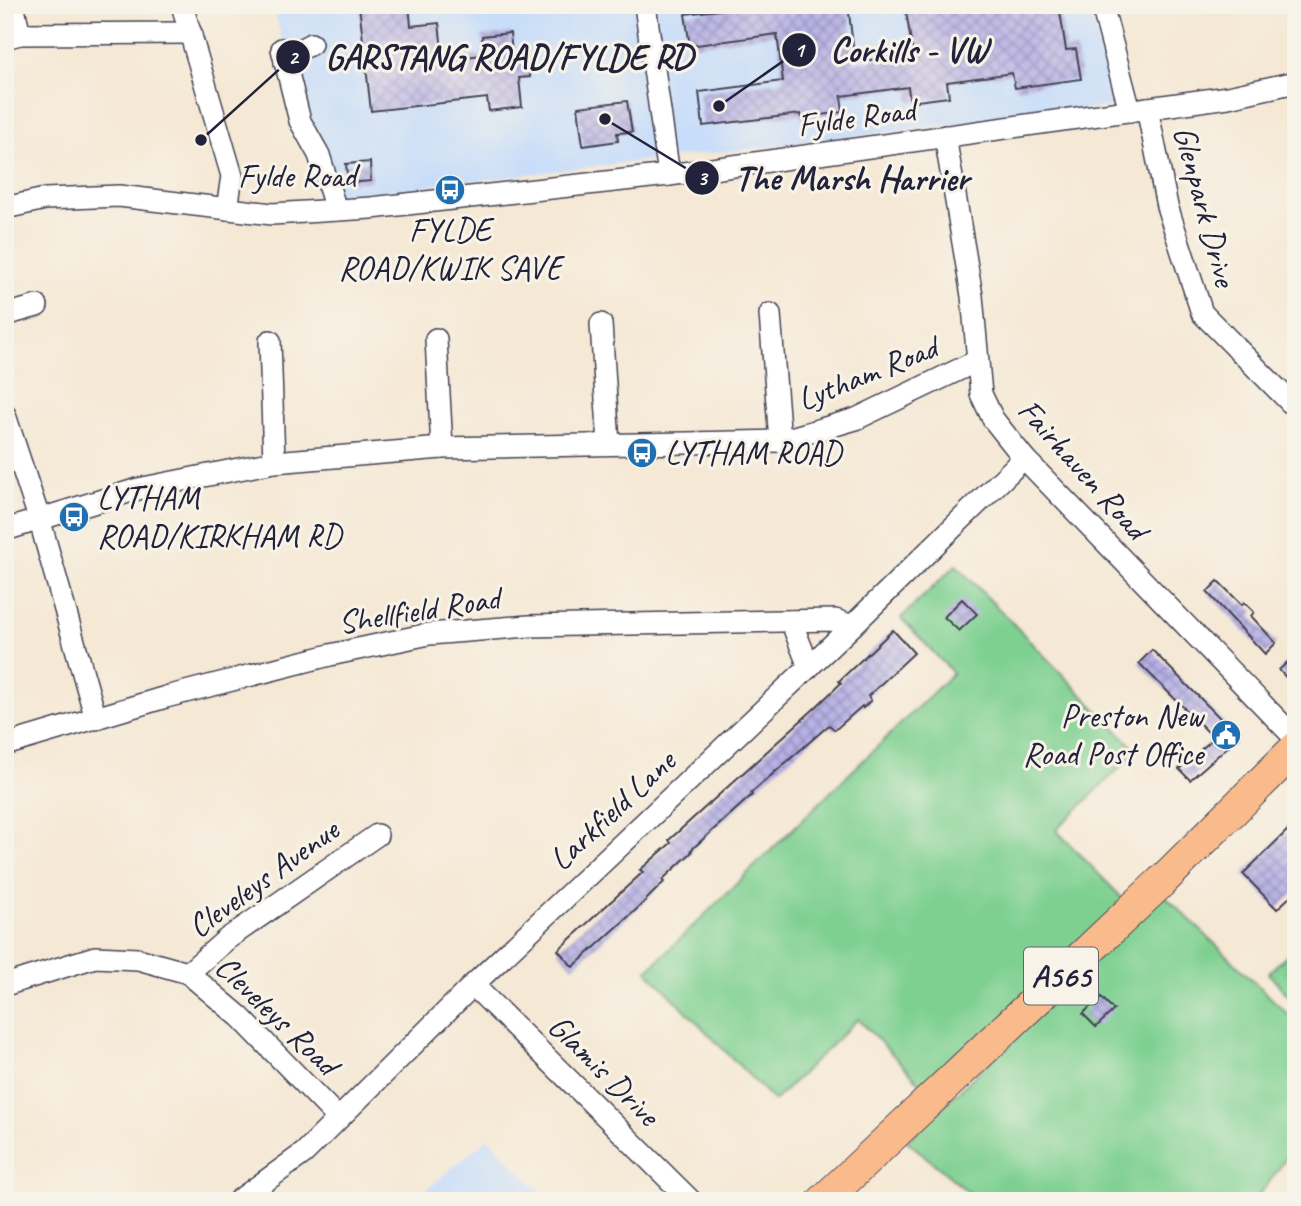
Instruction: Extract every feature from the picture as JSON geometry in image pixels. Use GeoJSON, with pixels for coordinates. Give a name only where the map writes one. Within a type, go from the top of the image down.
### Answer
{"type":"FeatureCollection","features":[{"type":"Feature","properties":{"kind":"highway","name":"A565"},"geometry":{"type":"LineString","coordinates":[[823,1201],[1161,882],[1296,748]]}},
{"type":"Feature","properties":{"kind":"street"},"geometry":{"type":"LineString","coordinates":[[13,5],[13,36],[191,33]]}},
{"type":"Feature","properties":{"kind":"street"},"geometry":{"type":"LineString","coordinates":[[182,5],[232,176],[227,209]]}},
{"type":"Feature","properties":{"kind":"street"},"geometry":{"type":"LineString","coordinates":[[645,5],[669,175]]}},
{"type":"Feature","properties":{"kind":"street","name":"Glenpark Drive"},"geometry":{"type":"LineString","coordinates":[[1102,5],[1139,109],[1202,313],[1296,408]]}},
{"type":"Feature","properties":{"kind":"street"},"geometry":{"type":"LineString","coordinates":[[312,44],[283,56],[300,121],[319,155],[336,210]]}},
{"type":"Feature","properties":{"kind":"street","name":"Fylde Road"},"geometry":{"type":"LineString","coordinates":[[5,208],[45,200],[119,196],[272,214],[336,210],[669,175],[1228,97],[1296,82]]}},
{"type":"Feature","properties":{"kind":"street","name":"Fairhaven Road"},"geometry":{"type":"LineString","coordinates":[[945,136],[972,296],[981,394],[993,419],[1024,458],[1296,739]]}},
{"type":"Feature","properties":{"kind":"street"},"geometry":{"type":"LineString","coordinates":[[5,315],[37,306]]}},
{"type":"Feature","properties":{"kind":"street","name":"Lytham Road"},"geometry":{"type":"LineString","coordinates":[[771,314],[780,441]]}},
{"type":"Feature","properties":{"kind":"street"},"geometry":{"type":"LineString","coordinates":[[601,324],[609,444]]}},
{"type":"Feature","properties":{"kind":"street"},"geometry":{"type":"LineString","coordinates":[[436,339],[442,448]]}},
{"type":"Feature","properties":{"kind":"street"},"geometry":{"type":"LineString","coordinates":[[270,341],[274,462]]}},
{"type":"Feature","properties":{"kind":"street","name":"Lytham Road"},"geometry":{"type":"LineString","coordinates":[[5,530],[138,489],[274,462],[442,448],[780,441],[856,419],[977,361]]}},
{"type":"Feature","properties":{"kind":"street"},"geometry":{"type":"LineString","coordinates":[[5,415],[39,518],[96,719]]}},
{"type":"Feature","properties":{"kind":"street","name":"Larkfield Lane"},"geometry":{"type":"LineString","coordinates":[[238,1201],[303,1153],[473,985],[852,626],[1024,458]]}},
{"type":"Feature","properties":{"kind":"street","name":"Shellfield Road"},"geometry":{"type":"LineString","coordinates":[[5,745],[166,697],[429,634],[530,626],[835,620],[852,626]]}},
{"type":"Feature","properties":{"kind":"street"},"geometry":{"type":"LineString","coordinates":[[791,621],[809,667]]}},
{"type":"Feature","properties":{"kind":"street","name":"Cleveleys Avenue"},"geometry":{"type":"LineString","coordinates":[[188,973],[227,939],[377,835]]}},
{"type":"Feature","properties":{"kind":"street","name":"Cleveleys Road"},"geometry":{"type":"LineString","coordinates":[[5,985],[95,957],[138,960],[188,973],[240,1017],[338,1118]]}},
{"type":"Feature","properties":{"kind":"street","name":"Glamis Drive"},"geometry":{"type":"LineString","coordinates":[[473,985],[691,1201]]}},
{"type":"Feature","properties":{"kind":"shaded area"},"geometry":{"type":"Polygon","coordinates":[[[273,5],[1089,5],[1117,106],[324,198],[273,5]]]}},
{"type":"Feature","properties":{"kind":"shaded area"},"geometry":{"type":"Polygon","coordinates":[[[488,1138],[548,1201],[411,1201],[432,1185],[488,1138]]]}},
{"type":"Feature","properties":{"kind":"green space"},"geometry":{"type":"Polygon","coordinates":[[[956,565],[1137,751],[1056,830],[1125,901],[929,1092],[858,1019],[774,1101],[647,971],[953,673],[901,618],[956,565]]]}},
{"type":"Feature","properties":{"kind":"green space"},"geometry":{"type":"Polygon","coordinates":[[[1163,894],[1296,1022],[1296,1144],[1253,1201],[979,1201],[907,1141],[1163,894]]]}},
{"type":"Feature","properties":{"kind":"green space"},"geometry":{"type":"Polygon","coordinates":[[[1288,954],[1296,959],[1296,1004],[1268,973],[1288,954]]]}},
{"type":"Feature","properties":{"kind":"building"},"geometry":{"type":"Polygon","coordinates":[[[359,5],[409,5],[411,26],[439,23],[443,59],[484,55],[482,36],[510,33],[512,53],[527,52],[530,77],[519,78],[522,107],[489,111],[487,98],[371,111],[359,5]]]}},
{"type":"Feature","properties":{"kind":"building"},"geometry":{"type":"Polygon","coordinates":[[[763,5],[848,5],[855,62],[913,54],[905,5],[1059,5],[1066,50],[1076,49],[1081,79],[1015,88],[1012,73],[947,82],[949,97],[910,102],[908,87],[841,96],[843,112],[801,118],[800,114],[703,126],[699,92],[783,81],[777,34],[690,46],[685,14],[763,5]]]}},
{"type":"Feature","properties":{"kind":"building"},"geometry":{"type":"Polygon","coordinates":[[[627,101],[632,132],[617,133],[618,141],[583,146],[578,107],[627,101]]]}},
{"type":"Feature","properties":{"kind":"building"},"geometry":{"type":"Polygon","coordinates":[[[370,162],[371,181],[348,183],[346,164],[370,162]]]}},
{"type":"Feature","properties":{"kind":"building"},"geometry":{"type":"Polygon","coordinates":[[[1218,581],[1242,605],[1244,602],[1254,612],[1251,616],[1276,643],[1265,654],[1207,592],[1218,581]]]}},
{"type":"Feature","properties":{"kind":"building"},"geometry":{"type":"Polygon","coordinates":[[[962,599],[977,614],[959,631],[944,617],[962,599]]]}},
{"type":"Feature","properties":{"kind":"building"},"geometry":{"type":"Polygon","coordinates":[[[893,630],[914,653],[868,696],[871,700],[835,730],[829,725],[751,793],[752,795],[691,850],[638,908],[573,967],[558,950],[643,872],[640,870],[671,843],[669,840],[815,708],[841,683],[839,681],[893,630]]]}},
{"type":"Feature","properties":{"kind":"building"},"geometry":{"type":"Polygon","coordinates":[[[1152,650],[1239,737],[1190,780],[1179,769],[1214,738],[1139,663],[1152,650]]]}},
{"type":"Feature","properties":{"kind":"building"},"geometry":{"type":"Polygon","coordinates":[[[1296,654],[1296,688],[1279,670],[1296,654]]]}},
{"type":"Feature","properties":{"kind":"building"},"geometry":{"type":"Polygon","coordinates":[[[1296,822],[1296,891],[1277,909],[1243,874],[1296,822]]]}},
{"type":"Feature","properties":{"kind":"building"},"geometry":{"type":"Polygon","coordinates":[[[1100,996],[1114,1010],[1096,1027],[1083,1014],[1100,996]]]}},
{"type":"Feature","properties":{"kind":"place","name":"Corkills - VW"},"geometry":{"type":"Point","coordinates":[719,106]}},
{"type":"Feature","properties":{"kind":"place","name":"The Marsh Harrier"},"geometry":{"type":"Point","coordinates":[605,119]}},
{"type":"Feature","properties":{"kind":"place","name":"GARSTANG ROAD/FYLDE RD"},"geometry":{"type":"Point","coordinates":[201,140]}},
{"type":"Feature","properties":{"kind":"place","name":"FYLDE ROAD/KWIK SAVE"},"geometry":{"type":"Point","coordinates":[450,190]}},
{"type":"Feature","properties":{"kind":"place","name":"LYTHAM ROAD"},"geometry":{"type":"Point","coordinates":[642,453]}},
{"type":"Feature","properties":{"kind":"place","name":"LYTHAM ROAD/KIRKHAM RD"},"geometry":{"type":"Point","coordinates":[74,517]}},
{"type":"Feature","properties":{"kind":"place","name":"Preston New Road Post Office"},"geometry":{"type":"Point","coordinates":[1226,735]}}]}
